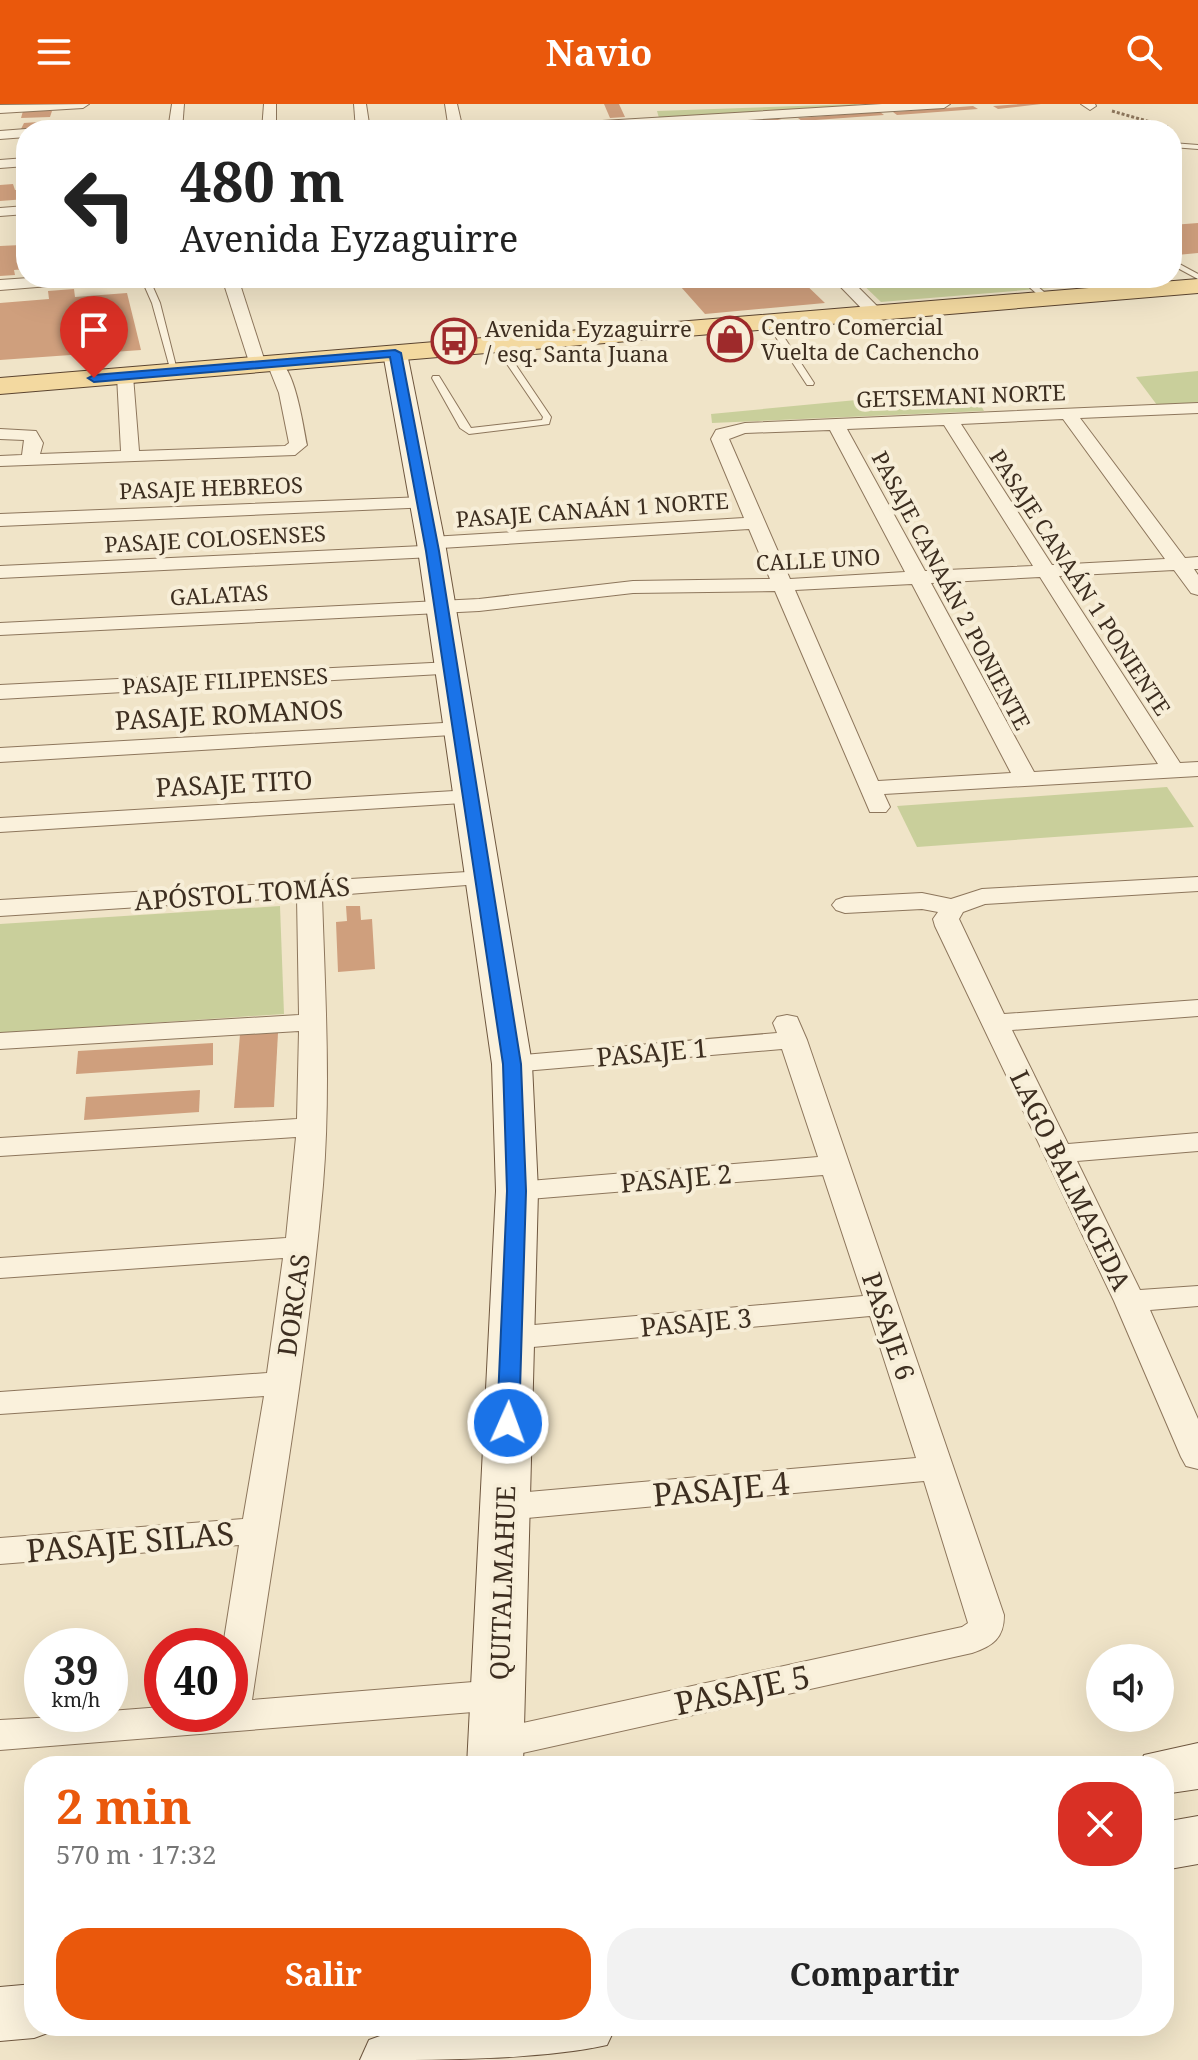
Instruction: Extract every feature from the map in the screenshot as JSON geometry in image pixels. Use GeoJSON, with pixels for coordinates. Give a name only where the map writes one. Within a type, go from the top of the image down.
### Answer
{"type":"FeatureCollection","features":[{"type":"Feature","properties":{"kind":"main road"},"geometry":{"type":"LineString","coordinates":[[0,386],[1175,288]]}},
{"type":"Feature","properties":{"kind":"street"},"geometry":{"type":"LineString","coordinates":[[0,109],[83,104]]}},
{"type":"Feature","properties":{"kind":"street"},"geometry":{"type":"LineString","coordinates":[[665,120],[740,110],[944,104]]}},
{"type":"Feature","properties":{"kind":"street"},"geometry":{"type":"LineString","coordinates":[[0,461],[289,451],[298,445],[288,393],[267,364],[234,288]]}},
{"type":"Feature","properties":{"kind":"street"},"geometry":{"type":"LineString","coordinates":[[850,288],[875,313]]}},
{"type":"Feature","properties":{"kind":"street","name":"QUITALMAHUE"},"geometry":{"type":"LineString","coordinates":[[395,353],[432,547],[512,1064],[517,1191],[495,1755]]}},
{"type":"Feature","properties":{"kind":"street"},"geometry":{"type":"LineString","coordinates":[[125,376],[130,458]]}},
{"type":"Feature","properties":{"kind":"street"},"geometry":{"type":"LineString","coordinates":[[1192,409],[1198,424]]}},
{"type":"Feature","properties":{"kind":"street","name":"GETSEMANI NORTE"},"geometry":{"type":"LineString","coordinates":[[756,523],[720,439],[726,431],[1192,409]]}},
{"type":"Feature","properties":{"kind":"street"},"geometry":{"type":"LineString","coordinates":[[1068,414],[1189,564],[1198,589]]}},
{"type":"Feature","properties":{"kind":"street","name":"PASAJE CANAÁN 1 PONIENTE"},"geometry":{"type":"LineString","coordinates":[[949,419],[1173,770]]}},
{"type":"Feature","properties":{"kind":"street","name":"PASAJE CANAÁN 2 PONIENTE"},"geometry":{"type":"LineString","coordinates":[[836,424],[1026,779]]}},
{"type":"Feature","properties":{"kind":"street"},"geometry":{"type":"LineString","coordinates":[[0,434],[30,435],[34,443],[30,460]]}},
{"type":"Feature","properties":{"kind":"street","name":"PASAJE HEBREOS"},"geometry":{"type":"LineString","coordinates":[[0,520],[424,503]]}},
{"type":"Feature","properties":{"kind":"street"},"geometry":{"type":"LineString","coordinates":[[756,523],[874,797],[1026,779],[1198,769]]}},
{"type":"Feature","properties":{"kind":"street","name":"PASAJE CANAÁN 1 NORTE"},"geometry":{"type":"LineString","coordinates":[[432,547],[756,523]]}},
{"type":"Feature","properties":{"kind":"street","name":"PASAJE COLOSENSES"},"geometry":{"type":"LineString","coordinates":[[0,572],[432,547]]}},
{"type":"Feature","properties":{"kind":"street","name":"CALLE UNO"},"geometry":{"type":"LineString","coordinates":[[441,607],[491,604],[612,588],[783,585],[1189,564]]}},
{"type":"Feature","properties":{"kind":"street","name":"GALATAS"},"geometry":{"type":"LineString","coordinates":[[0,629],[441,607]]}},
{"type":"Feature","properties":{"kind":"street","name":"PASAJE FILIPENSES"},"geometry":{"type":"LineString","coordinates":[[0,692],[451,668]]}},
{"type":"Feature","properties":{"kind":"street","name":"PASAJE ROMANOS"},"geometry":{"type":"LineString","coordinates":[[0,755],[461,729]]}},
{"type":"Feature","properties":{"kind":"street","name":"PASAJE TITO"},"geometry":{"type":"LineString","coordinates":[[0,825],[471,797]]}},
{"type":"Feature","properties":{"kind":"street","name":"APÓSTOL TOMÁS"},"geometry":{"type":"LineString","coordinates":[[0,908],[484,878]]}},
{"type":"Feature","properties":{"kind":"street"},"geometry":{"type":"LineString","coordinates":[[845,905],[922,901],[953,907],[982,897],[1198,884]]}},
{"type":"Feature","properties":{"kind":"street","name":"DORCAS"},"geometry":{"type":"LineString","coordinates":[[244,1628],[301,1247],[312,1127],[309,889]]}},
{"type":"Feature","properties":{"kind":"street","name":"LAGO BALMACEDA"},"geometry":{"type":"LineString","coordinates":[[953,907],[946,919],[948,926],[1130,1301],[1198,1457]]}},
{"type":"Feature","properties":{"kind":"street"},"geometry":{"type":"LineString","coordinates":[[995,1023],[1198,1008]]}},
{"type":"Feature","properties":{"kind":"street"},"geometry":{"type":"LineString","coordinates":[[0,1041],[312,1022]]}},
{"type":"Feature","properties":{"kind":"street","name":"PASAJE 1"},"geometry":{"type":"LineString","coordinates":[[512,1064],[790,1032]]}},
{"type":"Feature","properties":{"kind":"street","name":"PASAJE 6"},"geometry":{"type":"LineString","coordinates":[[790,1032],[986,1615],[986,1629]]}},
{"type":"Feature","properties":{"kind":"street"},"geometry":{"type":"LineString","coordinates":[[0,1147],[312,1127]]}},
{"type":"Feature","properties":{"kind":"street"},"geometry":{"type":"LineString","coordinates":[[1059,1154],[1198,1142]]}},
{"type":"Feature","properties":{"kind":"street","name":"PASAJE 2"},"geometry":{"type":"LineString","coordinates":[[517,1191],[835,1165]]}},
{"type":"Feature","properties":{"kind":"street"},"geometry":{"type":"LineString","coordinates":[[0,1268],[301,1247]]}},
{"type":"Feature","properties":{"kind":"street"},"geometry":{"type":"LineString","coordinates":[[1130,1301],[1198,1296]]}},
{"type":"Feature","properties":{"kind":"street","name":"PASAJE 3"},"geometry":{"type":"LineString","coordinates":[[511,1338],[881,1305]]}},
{"type":"Feature","properties":{"kind":"street"},"geometry":{"type":"LineString","coordinates":[[0,1403],[282,1383]]}},
{"type":"Feature","properties":{"kind":"street","name":"PASAJE 4"},"geometry":{"type":"LineString","coordinates":[[505,1507],[936,1468]]}},
{"type":"Feature","properties":{"kind":"street","name":"PASAJE SILAS"},"geometry":{"type":"LineString","coordinates":[[0,1551],[259,1531]]}},
{"type":"Feature","properties":{"kind":"street","name":"PASAJE 5"},"geometry":{"type":"LineString","coordinates":[[495,1755],[972,1639],[986,1629]]}},
{"type":"Feature","properties":{"kind":"street"},"geometry":{"type":"LineString","coordinates":[[248,1716],[498,1695]]}},
{"type":"Feature","properties":{"kind":"street"},"geometry":{"type":"LineString","coordinates":[[0,1735],[144,1724]]}},
{"type":"Feature","properties":{"kind":"street"},"geometry":{"type":"LineString","coordinates":[[1174,1770],[1198,1766]]}},
{"type":"Feature","properties":{"kind":"street"},"geometry":{"type":"LineString","coordinates":[[1174,1844],[1198,1840]]}},
{"type":"Feature","properties":{"kind":"street"},"geometry":{"type":"LineString","coordinates":[[0,2014],[24,2012]]}},
{"type":"Feature","properties":{"kind":"street"},"geometry":{"type":"LineString","coordinates":[[391,2060],[525,2036]]}},
{"type":"Feature","properties":{"kind":"lane"},"geometry":{"type":"LineString","coordinates":[[149,288],[175,372]]}},
{"type":"Feature","properties":{"kind":"lane"},"geometry":{"type":"LineString","coordinates":[[1035,288],[1048,299]]}},
{"type":"Feature","properties":{"kind":"lane"},"geometry":{"type":"LineString","coordinates":[[770,322],[810,383]]}},
{"type":"Feature","properties":{"kind":"lane"},"geometry":{"type":"LineString","coordinates":[[436,378],[464,428],[469,431],[546,422],[547,417],[498,345]]}},
{"type":"Feature","properties":{"kind":"path"},"geometry":{"type":"LineString","coordinates":[[1111,111],[1142,120]]}},
{"type":"Feature","properties":{"kind":"green space"},"geometry":{"type":"Polygon","coordinates":[[[864,106],[659,118],[657,111],[864,106]]]}},
{"type":"Feature","properties":{"kind":"green space"},"geometry":{"type":"Polygon","coordinates":[[[866,288],[1051,288],[881,302],[866,288]]]}},
{"type":"Feature","properties":{"kind":"green space"},"geometry":{"type":"Polygon","coordinates":[[[1198,371],[1198,403],[1157,405],[1136,377],[1198,371]]]}},
{"type":"Feature","properties":{"kind":"green space"},"geometry":{"type":"Polygon","coordinates":[[[972,389],[984,411],[712,423],[711,414],[972,389]]]}},
{"type":"Feature","properties":{"kind":"green space"},"geometry":{"type":"Polygon","coordinates":[[[1167,787],[1194,827],[917,847],[897,806],[1167,787]]]}},
{"type":"Feature","properties":{"kind":"green space"},"geometry":{"type":"Polygon","coordinates":[[[280,906],[284,1014],[0,1033],[0,924],[280,906]]]}},
{"type":"Feature","properties":{"kind":"building"},"geometry":{"type":"Polygon","coordinates":[[[604,104],[619,104],[625,117],[610,118],[604,104]]]}},
{"type":"Feature","properties":{"kind":"building"},"geometry":{"type":"Polygon","coordinates":[[[1020,104],[1041,104],[998,109],[993,106],[1020,104]]]}},
{"type":"Feature","properties":{"kind":"building"},"geometry":{"type":"Polygon","coordinates":[[[973,106],[978,109],[897,115],[893,112],[973,106]]]}},
{"type":"Feature","properties":{"kind":"building"},"geometry":{"type":"Polygon","coordinates":[[[23,111],[52,111],[50,117],[21,118],[23,111]]]}},
{"type":"Feature","properties":{"kind":"building"},"geometry":{"type":"Polygon","coordinates":[[[880,112],[884,115],[816,120],[798,118],[880,112]]]}},
{"type":"Feature","properties":{"kind":"building"},"geometry":{"type":"Polygon","coordinates":[[[13,184],[16,200],[0,201],[0,185],[13,184]]]}},
{"type":"Feature","properties":{"kind":"building"},"geometry":{"type":"Polygon","coordinates":[[[1198,223],[1198,253],[1182,255],[1182,224],[1198,223]]]}},
{"type":"Feature","properties":{"kind":"building"},"geometry":{"type":"Polygon","coordinates":[[[16,245],[15,275],[0,276],[0,246],[16,245]]]}},
{"type":"Feature","properties":{"kind":"building"},"geometry":{"type":"Polygon","coordinates":[[[682,288],[809,288],[825,303],[705,314],[682,288]]]}},
{"type":"Feature","properties":{"kind":"building"},"geometry":{"type":"Polygon","coordinates":[[[74,289],[75,297],[127,293],[141,350],[0,360],[0,303],[49,299],[48,291],[74,289]]]}},
{"type":"Feature","properties":{"kind":"building"},"geometry":{"type":"Polygon","coordinates":[[[346,906],[360,906],[361,920],[372,919],[375,969],[338,972],[336,922],[347,921],[346,906]]]}},
{"type":"Feature","properties":{"kind":"building"},"geometry":{"type":"Polygon","coordinates":[[[278,1033],[274,1107],[234,1108],[240,1034],[278,1033]]]}},
{"type":"Feature","properties":{"kind":"building"},"geometry":{"type":"Polygon","coordinates":[[[213,1043],[213,1065],[76,1074],[78,1051],[213,1043]]]}},
{"type":"Feature","properties":{"kind":"building"},"geometry":{"type":"Polygon","coordinates":[[[200,1090],[199,1112],[84,1120],[86,1097],[200,1090]]]}},
{"type":"Feature","properties":{"kind":"place","name":"Centro Comercial Vuelta de Cachencho"},"geometry":{"type":"Point","coordinates":[730,339]}},
{"type":"Feature","properties":{"kind":"place","name":"Avenida Eyzaguirre / esq. Santa Juana"},"geometry":{"type":"Point","coordinates":[454,341]}},
{"type":"Feature","properties":{"kind":"route"},"geometry":{"type":"LineString","coordinates":[[94,378],[395,353],[433,551],[512,1064],[517,1191],[508,1423]]}}]}
